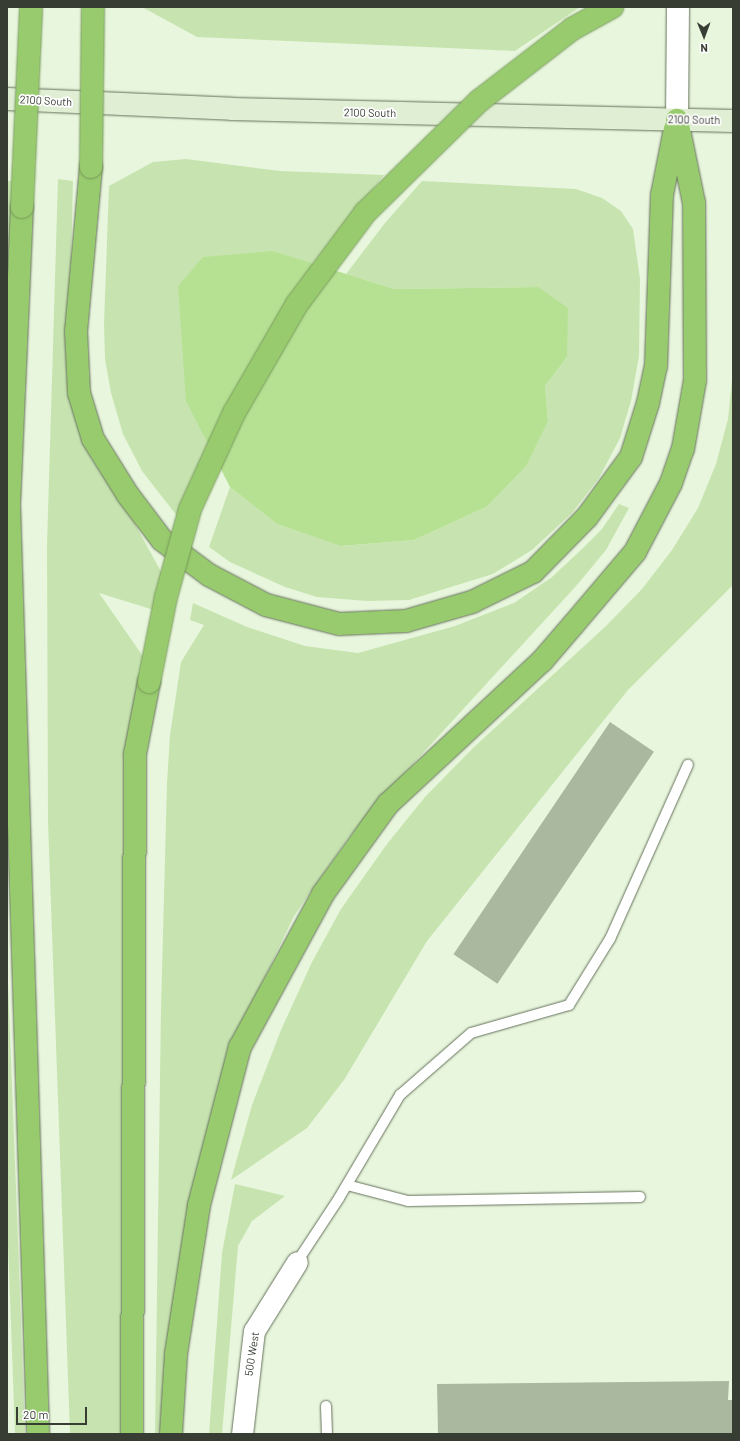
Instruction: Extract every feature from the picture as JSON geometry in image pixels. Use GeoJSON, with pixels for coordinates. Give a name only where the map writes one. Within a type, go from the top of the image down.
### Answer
{"type":"FeatureCollection","features":[{"type":"Feature","properties":{"kind":"highway"},"geometry":{"type":"LineString","coordinates":[[31,7],[9,504],[38,1434]]}},
{"type":"Feature","properties":{"kind":"highway"},"geometry":{"type":"LineString","coordinates":[[132,1434],[135,754],[166,597],[190,509],[234,413],[297,304],[365,213],[479,101],[572,29],[612,7]]}},
{"type":"Feature","properties":{"kind":"highway"},"geometry":{"type":"LineString","coordinates":[[93,8],[91,167],[76,332],[79,393],[93,439],[128,495],[162,540],[209,575],[266,605],[339,624],[406,621],[472,602],[534,572],[587,518],[630,457],[648,403],[656,366],[662,194],[677,120]]}},
{"type":"Feature","properties":{"kind":"highway"},"geometry":{"type":"LineString","coordinates":[[171,1434],[176,1354],[199,1205],[240,1047],[323,894],[388,804],[542,661],[573,626],[635,552],[671,483],[683,449],[695,380],[694,203],[677,120]]}},
{"type":"Feature","properties":{"kind":"main road","name":"2100 South"},"geometry":{"type":"LineString","coordinates":[[7,99],[232,109],[733,121]]}},
{"type":"Feature","properties":{"kind":"street"},"geometry":{"type":"LineString","coordinates":[[677,120],[678,7]]}},
{"type":"Feature","properties":{"kind":"street","name":"500 West"},"geometry":{"type":"LineString","coordinates":[[242,1434],[254,1331],[297,1262]]}},
{"type":"Feature","properties":{"kind":"lane"},"geometry":{"type":"LineString","coordinates":[[297,1262],[347,1185],[400,1095],[471,1033],[569,1005],[610,939],[688,765]]}},
{"type":"Feature","properties":{"kind":"lane"},"geometry":{"type":"LineString","coordinates":[[347,1185],[408,1201],[640,1197]]}},
{"type":"Feature","properties":{"kind":"lane"},"geometry":{"type":"LineString","coordinates":[[326,1406],[327,1434]]}},
{"type":"Feature","properties":{"kind":"shaded area"},"geometry":{"type":"Polygon","coordinates":[[[142,7],[580,7],[515,51],[197,37],[142,7]]]}},
{"type":"Feature","properties":{"kind":"shaded area"},"geometry":{"type":"Polygon","coordinates":[[[186,159],[280,171],[384,175],[312,264],[273,251],[210,448],[181,521],[142,471],[123,434],[111,393],[105,359],[104,324],[109,186],[153,162],[186,159]]]}},
{"type":"Feature","properties":{"kind":"shaded area"},"geometry":{"type":"Polygon","coordinates":[[[58,179],[73,181],[70,302],[78,402],[91,458],[130,515],[165,579],[157,611],[99,593],[147,662],[126,1434],[70,1434],[48,822],[47,545],[58,179]]]}},
{"type":"Feature","properties":{"kind":"shaded area"},"geometry":{"type":"Polygon","coordinates":[[[7,181],[13,181],[7,290],[7,181]]]}},
{"type":"Feature","properties":{"kind":"shaded area"},"geometry":{"type":"Polygon","coordinates":[[[422,181],[576,189],[602,198],[621,211],[633,229],[640,279],[639,356],[631,401],[620,438],[599,478],[572,513],[532,550],[493,574],[409,600],[367,601],[317,597],[285,587],[230,562],[209,547],[230,487],[277,524],[342,546],[414,540],[486,507],[548,421],[545,386],[567,357],[538,287],[394,289],[346,274],[385,223],[422,181]]]}},
{"type":"Feature","properties":{"kind":"shaded area"},"geometry":{"type":"Polygon","coordinates":[[[273,251],[394,289],[538,287],[568,308],[567,357],[545,386],[548,421],[526,466],[486,507],[414,540],[341,546],[277,524],[230,487],[186,401],[178,286],[203,257],[273,251]]]}},
{"type":"Feature","properties":{"kind":"shaded area"},"geometry":{"type":"Polygon","coordinates":[[[733,371],[733,585],[628,690],[427,941],[344,1080],[307,1128],[231,1180],[252,1105],[281,1030],[312,962],[341,909],[387,844],[425,797],[473,748],[606,626],[642,589],[672,550],[698,508],[716,464],[728,419],[733,371]]]}},
{"type":"Feature","properties":{"kind":"shaded area"},"geometry":{"type":"Polygon","coordinates":[[[619,504],[629,508],[606,550],[577,585],[379,801],[347,839],[294,916],[253,1001],[226,1078],[173,1434],[155,1434],[161,1008],[167,783],[170,735],[181,662],[204,625],[190,620],[193,603],[247,627],[305,646],[358,653],[455,626],[514,603],[552,577],[583,548],[602,529],[619,504]]]}},
{"type":"Feature","properties":{"kind":"shaded area"},"geometry":{"type":"Polygon","coordinates":[[[7,957],[25,1434],[15,1434],[7,1216],[7,957]]]}},
{"type":"Feature","properties":{"kind":"shaded area"},"geometry":{"type":"Polygon","coordinates":[[[235,1184],[285,1196],[252,1221],[238,1246],[222,1434],[209,1434],[222,1253],[235,1184]]]}},
{"type":"Feature","properties":{"kind":"building"},"geometry":{"type":"Polygon","coordinates":[[[610,722],[654,752],[497,984],[453,954],[610,722]]]}},
{"type":"Feature","properties":{"kind":"building"},"geometry":{"type":"Polygon","coordinates":[[[729,1381],[728,1400],[733,1400],[733,1434],[438,1434],[437,1384],[729,1381]]]}}]}
